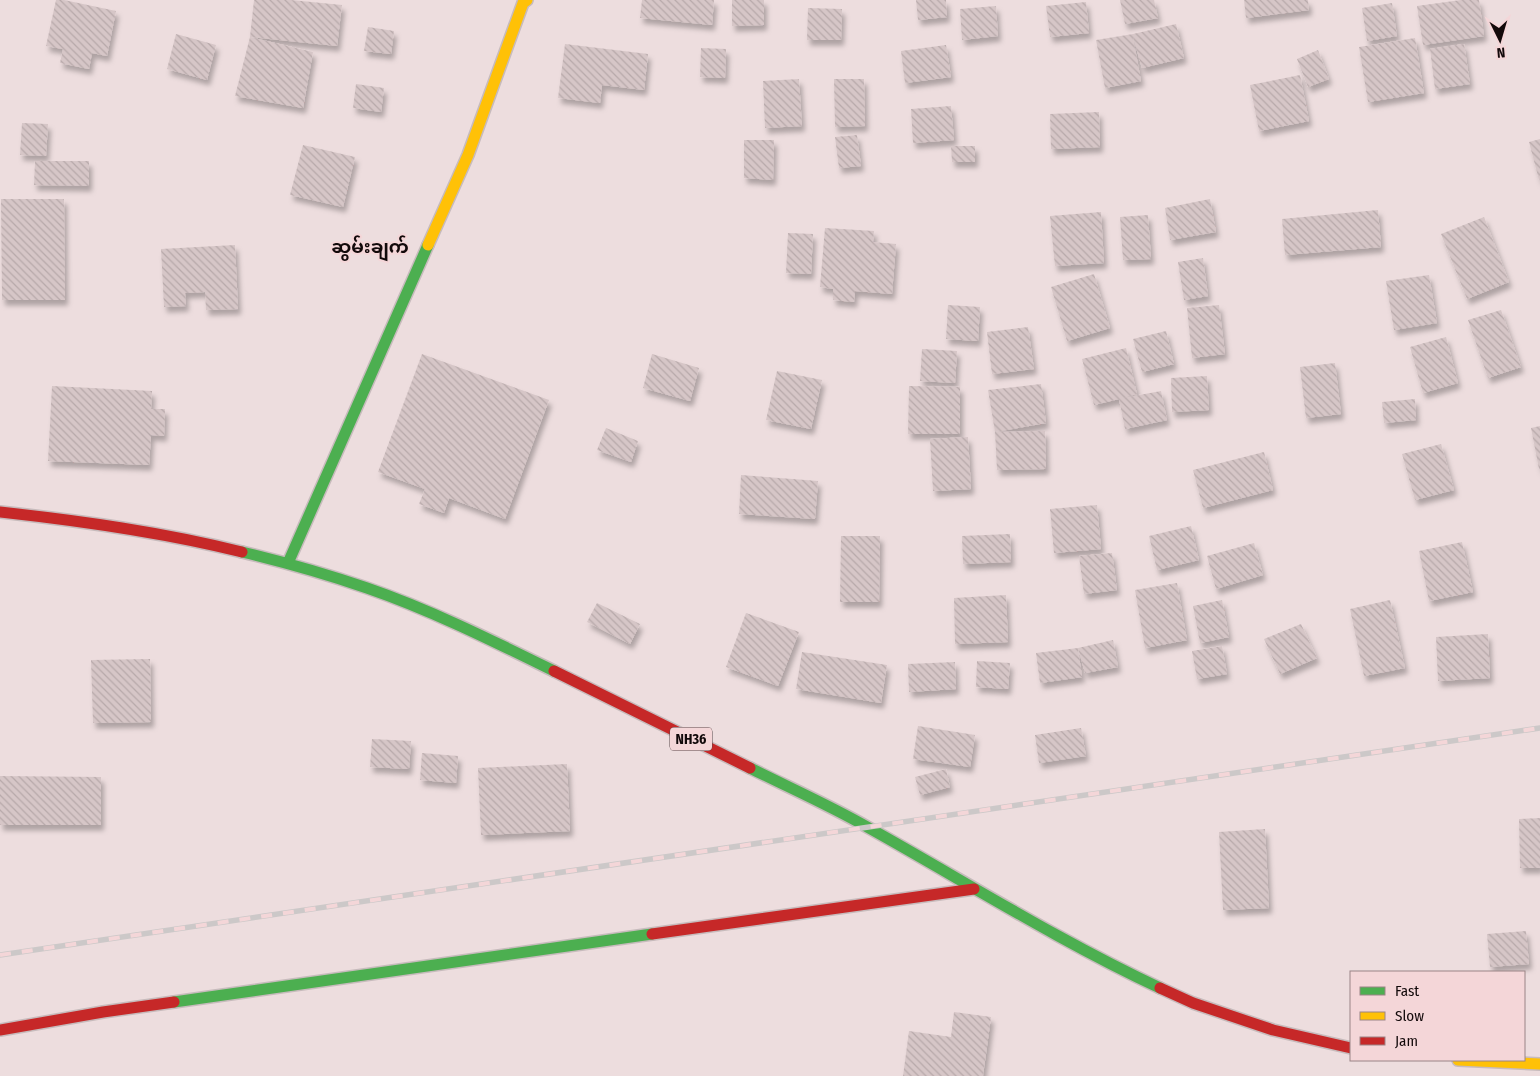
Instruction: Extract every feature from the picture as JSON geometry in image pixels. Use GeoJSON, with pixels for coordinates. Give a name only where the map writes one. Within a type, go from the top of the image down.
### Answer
{"type":"FeatureCollection","features":[{"type":"Feature","properties":{"kind":"main road"},"geometry":{"type":"LineString","coordinates":[[288,563],[468,155],[523,3],[528,0]]}},
{"type":"Feature","properties":{"kind":"main road","name":"NH36"},"geometry":{"type":"LineString","coordinates":[[0,512],[86,522],[194,540],[288,563],[368,588],[471,630],[868,827],[974,889],[1109,964],[1193,1003],[1273,1030],[1350,1048]]}},
{"type":"Feature","properties":{"kind":"main road"},"geometry":{"type":"LineString","coordinates":[[0,1030],[113,1011],[974,889]]}},
{"type":"Feature","properties":{"kind":"main road"},"geometry":{"type":"LineString","coordinates":[[1478,1061],[1540,1064]]}},
{"type":"Feature","properties":{"kind":"building"},"geometry":{"type":"Polygon","coordinates":[[[56,0],[116,11],[107,56],[92,53],[89,69],[60,63],[63,49],[46,46],[56,0]]]}},
{"type":"Feature","properties":{"kind":"building"},"geometry":{"type":"Polygon","coordinates":[[[254,0],[291,0],[342,5],[337,46],[250,37],[254,0]]]}},
{"type":"Feature","properties":{"kind":"building"},"geometry":{"type":"Polygon","coordinates":[[[642,0],[714,0],[712,25],[640,18],[642,0]]]}},
{"type":"Feature","properties":{"kind":"building"},"geometry":{"type":"Polygon","coordinates":[[[732,0],[764,0],[764,25],[732,26],[732,0]]]}},
{"type":"Feature","properties":{"kind":"building"},"geometry":{"type":"Polygon","coordinates":[[[916,0],[946,0],[947,17],[918,20],[916,0]]]}},
{"type":"Feature","properties":{"kind":"building"},"geometry":{"type":"Polygon","coordinates":[[[1120,0],[1154,0],[1158,18],[1125,24],[1120,0]]]}},
{"type":"Feature","properties":{"kind":"building"},"geometry":{"type":"Polygon","coordinates":[[[1244,0],[1308,0],[1309,10],[1246,18],[1244,0]]]}},
{"type":"Feature","properties":{"kind":"building"},"geometry":{"type":"Polygon","coordinates":[[[1461,0],[1479,0],[1484,36],[1423,45],[1417,6],[1461,0]]]}},
{"type":"Feature","properties":{"kind":"building"},"geometry":{"type":"Polygon","coordinates":[[[1086,2],[1089,33],[1050,37],[1046,6],[1086,2]]]}},
{"type":"Feature","properties":{"kind":"building"},"geometry":{"type":"Polygon","coordinates":[[[1392,3],[1397,36],[1367,41],[1362,8],[1392,3]]]}},
{"type":"Feature","properties":{"kind":"building"},"geometry":{"type":"Polygon","coordinates":[[[996,6],[998,36],[962,40],[960,9],[996,6]]]}},
{"type":"Feature","properties":{"kind":"building"},"geometry":{"type":"Polygon","coordinates":[[[808,8],[842,9],[841,40],[807,40],[808,8]]]}},
{"type":"Feature","properties":{"kind":"building"},"geometry":{"type":"Polygon","coordinates":[[[1176,24],[1184,58],[1142,68],[1133,37],[1141,81],[1105,88],[1096,40],[1176,24]]]}},
{"type":"Feature","properties":{"kind":"building"},"geometry":{"type":"Polygon","coordinates":[[[368,27],[394,31],[391,54],[364,51],[368,27]]]}},
{"type":"Feature","properties":{"kind":"building"},"geometry":{"type":"Polygon","coordinates":[[[176,34],[216,45],[207,80],[167,69],[176,34]]]}},
{"type":"Feature","properties":{"kind":"building"},"geometry":{"type":"Polygon","coordinates":[[[250,37],[313,52],[303,108],[235,96],[250,37]]]}},
{"type":"Feature","properties":{"kind":"building"},"geometry":{"type":"Polygon","coordinates":[[[1415,38],[1424,93],[1368,102],[1359,47],[1415,38]]]}},
{"type":"Feature","properties":{"kind":"building"},"geometry":{"type":"Polygon","coordinates":[[[565,44],[648,54],[644,90],[602,85],[600,103],[558,98],[565,44]]]}},
{"type":"Feature","properties":{"kind":"building"},"geometry":{"type":"Polygon","coordinates":[[[1464,44],[1470,84],[1435,89],[1430,49],[1464,44]]]}},
{"type":"Feature","properties":{"kind":"building"},"geometry":{"type":"Polygon","coordinates":[[[946,45],[951,77],[905,83],[901,51],[946,45]]]}},
{"type":"Feature","properties":{"kind":"building"},"geometry":{"type":"Polygon","coordinates":[[[701,48],[726,49],[725,78],[700,77],[701,48]]]}},
{"type":"Feature","properties":{"kind":"building"},"geometry":{"type":"Polygon","coordinates":[[[1318,50],[1329,79],[1308,87],[1297,59],[1318,50]]]}},
{"type":"Feature","properties":{"kind":"building"},"geometry":{"type":"Polygon","coordinates":[[[1300,75],[1309,121],[1259,131],[1250,85],[1300,75]]]}},
{"type":"Feature","properties":{"kind":"building"},"geometry":{"type":"Polygon","coordinates":[[[799,79],[802,126],[765,128],[763,81],[799,79]]]}},
{"type":"Feature","properties":{"kind":"building"},"geometry":{"type":"Polygon","coordinates":[[[834,79],[864,79],[865,126],[835,127],[834,79]]]}},
{"type":"Feature","properties":{"kind":"building"},"geometry":{"type":"Polygon","coordinates":[[[356,84],[384,88],[381,112],[353,108],[356,84]]]}},
{"type":"Feature","properties":{"kind":"building"},"geometry":{"type":"Polygon","coordinates":[[[951,106],[954,140],[913,143],[911,109],[951,106]]]}},
{"type":"Feature","properties":{"kind":"building"},"geometry":{"type":"Polygon","coordinates":[[[1099,112],[1100,147],[1051,149],[1050,114],[1099,112]]]}},
{"type":"Feature","properties":{"kind":"building"},"geometry":{"type":"Polygon","coordinates":[[[22,123],[48,124],[46,156],[20,155],[22,123]]]}},
{"type":"Feature","properties":{"kind":"building"},"geometry":{"type":"Polygon","coordinates":[[[857,135],[861,166],[839,168],[835,137],[857,135]]]}},
{"type":"Feature","properties":{"kind":"building"},"geometry":{"type":"Polygon","coordinates":[[[1540,139],[1540,180],[1539,180],[1529,142],[1540,139]]]}},
{"type":"Feature","properties":{"kind":"building"},"geometry":{"type":"Polygon","coordinates":[[[744,140],[774,140],[773,180],[744,178],[744,140]]]}},
{"type":"Feature","properties":{"kind":"building"},"geometry":{"type":"Polygon","coordinates":[[[303,145],[355,157],[343,207],[290,195],[303,145]]]}},
{"type":"Feature","properties":{"kind":"building"},"geometry":{"type":"Polygon","coordinates":[[[951,146],[975,146],[975,162],[952,162],[951,146]]]}},
{"type":"Feature","properties":{"kind":"building"},"geometry":{"type":"Polygon","coordinates":[[[35,161],[89,161],[89,186],[34,185],[35,161]]]}},
{"type":"Feature","properties":{"kind":"building"},"geometry":{"type":"Polygon","coordinates":[[[1,199],[64,199],[65,300],[2,300],[1,199]]]}},
{"type":"Feature","properties":{"kind":"building"},"geometry":{"type":"Polygon","coordinates":[[[1210,199],[1216,232],[1170,240],[1165,208],[1210,199]]]}},
{"type":"Feature","properties":{"kind":"building"},"geometry":{"type":"Polygon","coordinates":[[[1378,210],[1381,247],[1285,255],[1282,219],[1378,210]]]}},
{"type":"Feature","properties":{"kind":"building"},"geometry":{"type":"Polygon","coordinates":[[[1101,212],[1104,263],[1055,266],[1050,216],[1101,212]]]}},
{"type":"Feature","properties":{"kind":"building"},"geometry":{"type":"Polygon","coordinates":[[[1148,215],[1151,259],[1123,260],[1120,217],[1148,215]]]}},
{"type":"Feature","properties":{"kind":"building"},"geometry":{"type":"Polygon","coordinates":[[[1484,217],[1509,282],[1467,299],[1441,234],[1484,217]]]}},
{"type":"Feature","properties":{"kind":"building"},"geometry":{"type":"Polygon","coordinates":[[[825,228],[874,231],[873,242],[896,244],[892,294],[855,291],[854,302],[833,300],[833,289],[820,287],[825,228]]]}},
{"type":"Feature","properties":{"kind":"building"},"geometry":{"type":"Polygon","coordinates":[[[788,233],[813,234],[811,274],[786,273],[788,233]]]}},
{"type":"Feature","properties":{"kind":"building"},"geometry":{"type":"Polygon","coordinates":[[[235,245],[238,309],[206,310],[205,292],[185,293],[186,306],[164,307],[161,249],[235,245]]]}},
{"type":"Feature","properties":{"kind":"building"},"geometry":{"type":"Polygon","coordinates":[[[1203,258],[1208,296],[1184,300],[1178,262],[1203,258]]]}},
{"type":"Feature","properties":{"kind":"building"},"geometry":{"type":"Polygon","coordinates":[[[1094,274],[1110,328],[1067,341],[1051,287],[1094,274]]]}},
{"type":"Feature","properties":{"kind":"building"},"geometry":{"type":"Polygon","coordinates":[[[1429,275],[1437,323],[1394,330],[1386,281],[1429,275]]]}},
{"type":"Feature","properties":{"kind":"building"},"geometry":{"type":"Polygon","coordinates":[[[948,305],[980,307],[978,341],[946,339],[948,305]]]}},
{"type":"Feature","properties":{"kind":"building"},"geometry":{"type":"Polygon","coordinates":[[[1219,305],[1225,354],[1192,358],[1187,308],[1219,305]]]}},
{"type":"Feature","properties":{"kind":"building"},"geometry":{"type":"Polygon","coordinates":[[[1501,310],[1521,367],[1488,378],[1468,320],[1501,310]]]}},
{"type":"Feature","properties":{"kind":"building"},"geometry":{"type":"Polygon","coordinates":[[[1028,327],[1034,369],[992,374],[987,332],[1028,327]]]}},
{"type":"Feature","properties":{"kind":"building"},"geometry":{"type":"Polygon","coordinates":[[[1166,331],[1174,364],[1142,372],[1133,339],[1166,331]]]}},
{"type":"Feature","properties":{"kind":"building"},"geometry":{"type":"Polygon","coordinates":[[[1446,337],[1458,383],[1423,393],[1410,347],[1446,337]]]}},
{"type":"Feature","properties":{"kind":"building"},"geometry":{"type":"Polygon","coordinates":[[[1126,348],[1137,394],[1123,398],[1161,391],[1167,420],[1125,429],[1119,399],[1094,405],[1082,359],[1126,348]]]}},
{"type":"Feature","properties":{"kind":"building"},"geometry":{"type":"Polygon","coordinates":[[[922,349],[957,351],[955,383],[920,381],[922,349]]]}},
{"type":"Feature","properties":{"kind":"building"},"geometry":{"type":"Polygon","coordinates":[[[422,354],[549,400],[505,519],[449,498],[444,513],[419,504],[425,489],[378,472],[422,354]]]}},
{"type":"Feature","properties":{"kind":"building"},"geometry":{"type":"Polygon","coordinates":[[[652,354],[699,368],[690,401],[643,388],[652,354]]]}},
{"type":"Feature","properties":{"kind":"building"},"geometry":{"type":"Polygon","coordinates":[[[1335,363],[1341,414],[1306,418],[1300,367],[1335,363]]]}},
{"type":"Feature","properties":{"kind":"building"},"geometry":{"type":"Polygon","coordinates":[[[777,371],[822,380],[811,429],[766,420],[777,371]]]}},
{"type":"Feature","properties":{"kind":"building"},"geometry":{"type":"Polygon","coordinates":[[[1207,376],[1209,410],[1172,412],[1171,378],[1207,376]]]}},
{"type":"Feature","properties":{"kind":"building"},"geometry":{"type":"Polygon","coordinates":[[[1041,384],[1046,423],[995,432],[988,390],[1041,384]]]}},
{"type":"Feature","properties":{"kind":"building"},"geometry":{"type":"Polygon","coordinates":[[[52,386],[152,391],[151,409],[165,409],[164,436],[151,435],[149,465],[48,461],[52,386]]]}},
{"type":"Feature","properties":{"kind":"building"},"geometry":{"type":"Polygon","coordinates":[[[909,386],[960,387],[960,434],[908,434],[909,386]]]}},
{"type":"Feature","properties":{"kind":"building"},"geometry":{"type":"Polygon","coordinates":[[[1415,399],[1416,420],[1384,423],[1382,402],[1415,399]]]}},
{"type":"Feature","properties":{"kind":"building"},"geometry":{"type":"Polygon","coordinates":[[[1540,426],[1540,469],[1539,469],[1531,428],[1540,426]]]}},
{"type":"Feature","properties":{"kind":"building"},"geometry":{"type":"Polygon","coordinates":[[[606,428],[638,441],[631,462],[597,450],[606,428]]]}},
{"type":"Feature","properties":{"kind":"building"},"geometry":{"type":"Polygon","coordinates":[[[1045,431],[1046,469],[997,470],[995,432],[1045,431]]]}},
{"type":"Feature","properties":{"kind":"building"},"geometry":{"type":"Polygon","coordinates":[[[968,437],[971,489],[933,491],[930,439],[968,437]]]}},
{"type":"Feature","properties":{"kind":"building"},"geometry":{"type":"Polygon","coordinates":[[[1441,444],[1454,490],[1415,500],[1402,454],[1441,444]]]}},
{"type":"Feature","properties":{"kind":"building"},"geometry":{"type":"Polygon","coordinates":[[[1264,452],[1273,490],[1203,508],[1193,470],[1264,452]]]}},
{"type":"Feature","properties":{"kind":"building"},"geometry":{"type":"Polygon","coordinates":[[[741,475],[818,481],[815,519],[739,514],[741,475]]]}},
{"type":"Feature","properties":{"kind":"building"},"geometry":{"type":"Polygon","coordinates":[[[1097,505],[1101,549],[1054,553],[1050,509],[1097,505]]]}},
{"type":"Feature","properties":{"kind":"building"},"geometry":{"type":"Polygon","coordinates":[[[1191,526],[1199,560],[1157,570],[1149,536],[1191,526]]]}},
{"type":"Feature","properties":{"kind":"building"},"geometry":{"type":"Polygon","coordinates":[[[1010,534],[1011,562],[963,564],[962,536],[1010,534]]]}},
{"type":"Feature","properties":{"kind":"building"},"geometry":{"type":"Polygon","coordinates":[[[841,536],[880,536],[879,602],[840,602],[841,536]]]}},
{"type":"Feature","properties":{"kind":"building"},"geometry":{"type":"Polygon","coordinates":[[[1462,542],[1473,592],[1429,601],[1419,551],[1462,542]]]}},
{"type":"Feature","properties":{"kind":"building"},"geometry":{"type":"Polygon","coordinates":[[[1254,543],[1263,575],[1216,589],[1207,556],[1254,543]]]}},
{"type":"Feature","properties":{"kind":"building"},"geometry":{"type":"Polygon","coordinates":[[[1112,553],[1117,590],[1084,594],[1079,556],[1112,553]]]}},
{"type":"Feature","properties":{"kind":"building"},"geometry":{"type":"Polygon","coordinates":[[[1177,583],[1187,640],[1145,648],[1135,590],[1177,583]]]}},
{"type":"Feature","properties":{"kind":"building"},"geometry":{"type":"Polygon","coordinates":[[[1006,595],[1008,642],[955,644],[954,598],[1006,595]]]}},
{"type":"Feature","properties":{"kind":"building"},"geometry":{"type":"Polygon","coordinates":[[[1222,600],[1229,637],[1200,643],[1193,606],[1222,600]]]}},
{"type":"Feature","properties":{"kind":"building"},"geometry":{"type":"Polygon","coordinates":[[[1390,600],[1405,668],[1364,676],[1350,609],[1390,600]]]}},
{"type":"Feature","properties":{"kind":"building"},"geometry":{"type":"Polygon","coordinates":[[[597,603],[640,624],[630,644],[587,622],[597,603]]]}},
{"type":"Feature","properties":{"kind":"building"},"geometry":{"type":"Polygon","coordinates":[[[746,613],[799,632],[778,686],[726,667],[746,613]]]}},
{"type":"Feature","properties":{"kind":"building"},"geometry":{"type":"Polygon","coordinates":[[[1301,624],[1317,658],[1280,674],[1264,639],[1301,624]]]}},
{"type":"Feature","properties":{"kind":"building"},"geometry":{"type":"Polygon","coordinates":[[[1488,634],[1490,678],[1438,681],[1436,637],[1488,634]]]}},
{"type":"Feature","properties":{"kind":"building"},"geometry":{"type":"Polygon","coordinates":[[[1113,640],[1118,667],[1085,673],[1078,648],[1113,640]]]}},
{"type":"Feature","properties":{"kind":"building"},"geometry":{"type":"Polygon","coordinates":[[[1222,646],[1227,674],[1197,679],[1192,651],[1222,646]]]}},
{"type":"Feature","properties":{"kind":"building"},"geometry":{"type":"Polygon","coordinates":[[[1078,648],[1082,677],[1040,683],[1036,653],[1078,648]]]}},
{"type":"Feature","properties":{"kind":"building"},"geometry":{"type":"Polygon","coordinates":[[[802,652],[887,665],[881,703],[796,689],[802,652]]]}},
{"type":"Feature","properties":{"kind":"building"},"geometry":{"type":"Polygon","coordinates":[[[150,659],[151,722],[93,723],[91,660],[150,659]]]}},
{"type":"Feature","properties":{"kind":"building"},"geometry":{"type":"Polygon","coordinates":[[[977,661],[1010,663],[1008,689],[976,687],[977,661]]]}},
{"type":"Feature","properties":{"kind":"building"},"geometry":{"type":"Polygon","coordinates":[[[955,662],[956,689],[909,692],[908,664],[955,662]]]}},
{"type":"Feature","properties":{"kind":"building"},"geometry":{"type":"Polygon","coordinates":[[[918,726],[975,735],[970,767],[913,759],[918,726]]]}},
{"type":"Feature","properties":{"kind":"building"},"geometry":{"type":"Polygon","coordinates":[[[1081,728],[1086,756],[1039,763],[1035,735],[1081,728]]]}},
{"type":"Feature","properties":{"kind":"building"},"geometry":{"type":"Polygon","coordinates":[[[372,739],[411,741],[409,769],[370,767],[372,739]]]}},
{"type":"Feature","properties":{"kind":"building"},"geometry":{"type":"Polygon","coordinates":[[[422,753],[458,756],[456,783],[420,780],[422,753]]]}},
{"type":"Feature","properties":{"kind":"building"},"geometry":{"type":"Polygon","coordinates":[[[567,764],[570,831],[481,835],[478,768],[567,764]]]}},
{"type":"Feature","properties":{"kind":"building"},"geometry":{"type":"Polygon","coordinates":[[[946,769],[950,787],[920,795],[915,777],[946,769]]]}},
{"type":"Feature","properties":{"kind":"building"},"geometry":{"type":"Polygon","coordinates":[[[0,776],[101,777],[101,825],[0,825],[0,776]]]}},
{"type":"Feature","properties":{"kind":"building"},"geometry":{"type":"Polygon","coordinates":[[[1540,818],[1540,868],[1520,868],[1519,819],[1540,818]]]}},
{"type":"Feature","properties":{"kind":"building"},"geometry":{"type":"Polygon","coordinates":[[[1265,829],[1269,908],[1223,910],[1219,832],[1265,829]]]}},
{"type":"Feature","properties":{"kind":"building"},"geometry":{"type":"Polygon","coordinates":[[[1526,931],[1529,964],[1490,967],[1487,934],[1526,931]]]}},
{"type":"Feature","properties":{"kind":"building"},"geometry":{"type":"Polygon","coordinates":[[[954,1012],[991,1017],[983,1076],[903,1076],[909,1031],[951,1037],[954,1012]]]}},
{"type":"Feature","properties":{"kind":"railway"},"geometry":{"type":"LineString","coordinates":[[0,955],[1540,728]]}},
{"type":"Feature","properties":{"kind":"traffic: fast"},"geometry":{"type":"LineString","coordinates":[[288,563],[428,245]]}},
{"type":"Feature","properties":{"kind":"traffic: fast"},"geometry":{"type":"LineString","coordinates":[[242,552],[321,573],[415,606],[462,626],[554,671]]}},
{"type":"Feature","properties":{"kind":"traffic: fast"},"geometry":{"type":"LineString","coordinates":[[750,768],[855,820],[1049,931],[1160,988]]}},
{"type":"Feature","properties":{"kind":"traffic: fast"},"geometry":{"type":"LineString","coordinates":[[174,1002],[652,934]]}},
{"type":"Feature","properties":{"kind":"traffic: slow"},"geometry":{"type":"LineString","coordinates":[[428,245],[468,155],[523,3],[527,0]]}},
{"type":"Feature","properties":{"kind":"traffic: slow"},"geometry":{"type":"LineString","coordinates":[[1478,1061],[1540,1064]]}},
{"type":"Feature","properties":{"kind":"traffic: jam"},"geometry":{"type":"LineString","coordinates":[[0,512],[122,528],[242,552]]}},
{"type":"Feature","properties":{"kind":"traffic: jam"},"geometry":{"type":"LineString","coordinates":[[554,671],[750,768]]}},
{"type":"Feature","properties":{"kind":"traffic: jam"},"geometry":{"type":"LineString","coordinates":[[652,934],[974,889]]}},
{"type":"Feature","properties":{"kind":"traffic: jam"},"geometry":{"type":"LineString","coordinates":[[1160,988],[1193,1003],[1273,1030],[1350,1048]]}},
{"type":"Feature","properties":{"kind":"traffic: jam"},"geometry":{"type":"LineString","coordinates":[[0,1030],[174,1002]]}},
{"type":"Feature","properties":{"kind":"district","name":"ဆွမ်းချက်"},"geometry":{"type":"Point","coordinates":[370,247]}}]}
